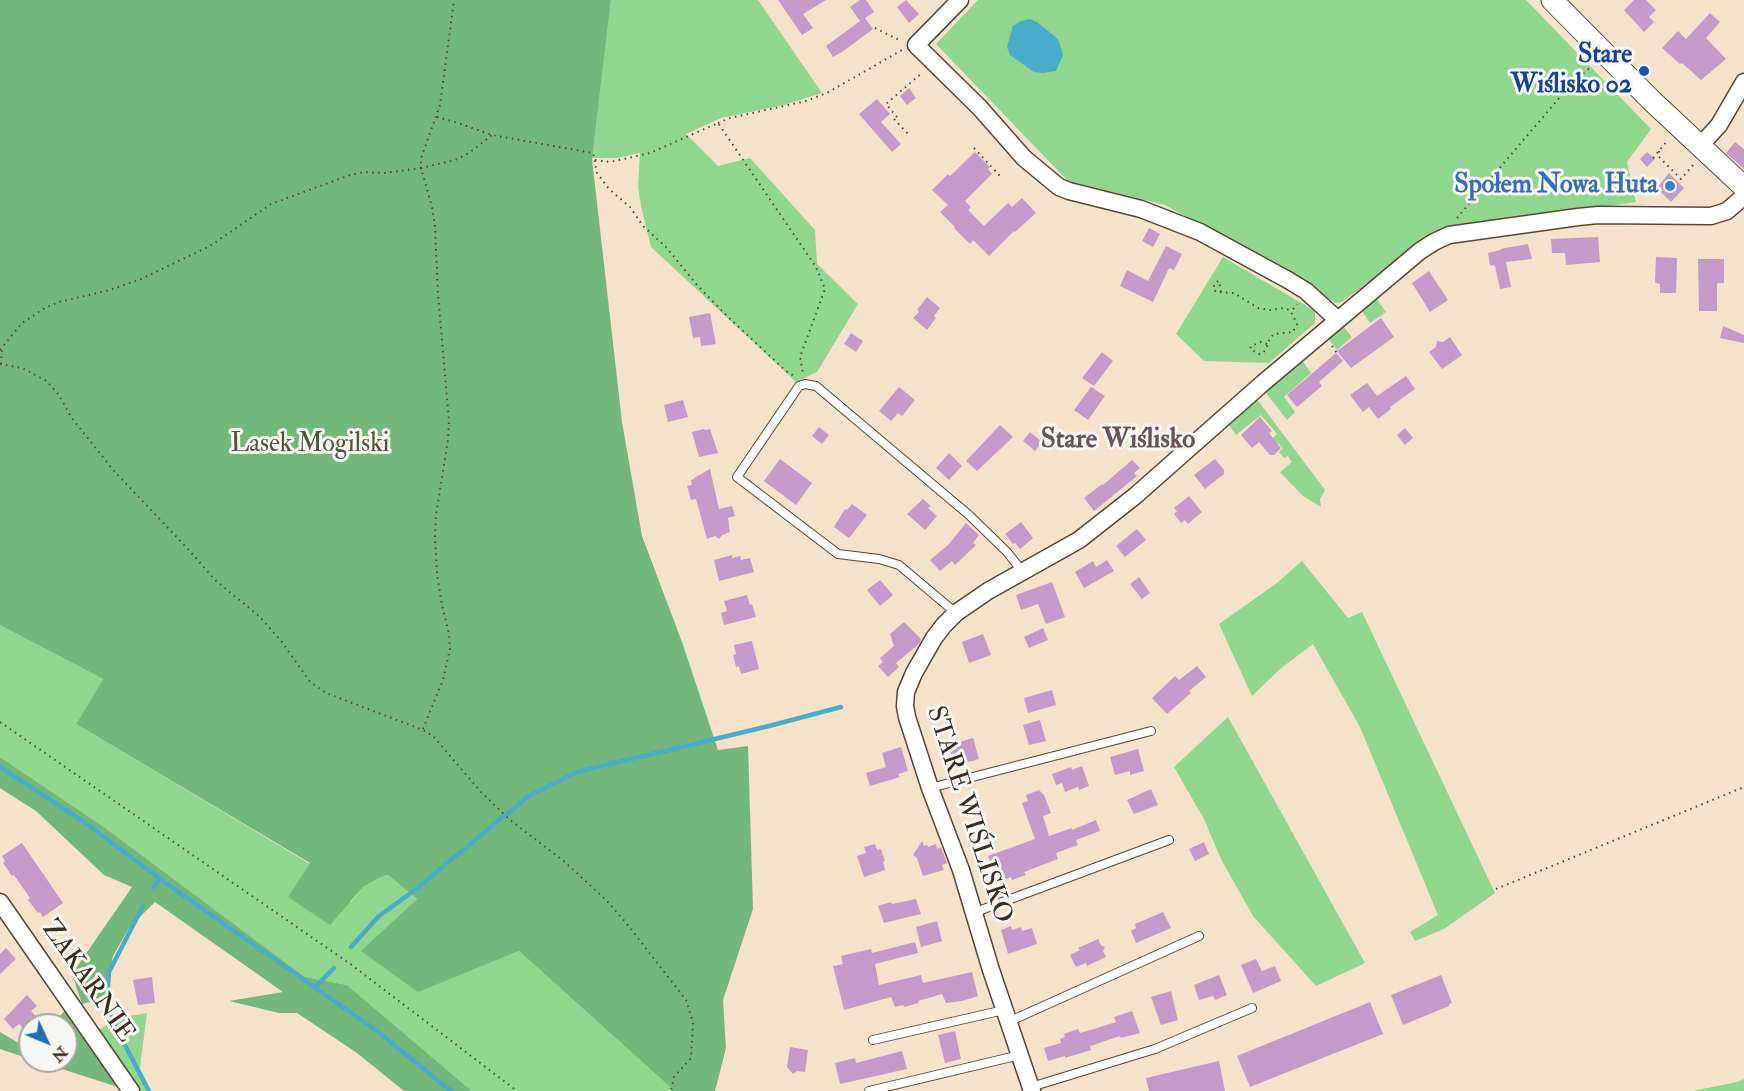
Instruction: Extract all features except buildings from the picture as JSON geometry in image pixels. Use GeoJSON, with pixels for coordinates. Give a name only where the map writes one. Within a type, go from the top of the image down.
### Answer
{"type":"FeatureCollection","features":[{"type":"Feature","properties":{"kind":"street"},"geometry":{"type":"LineString","coordinates":[[960,0],[910,43],[980,108],[1024,158],[1059,187],[1141,209],[1200,232],[1306,291],[1338,320]]}},
{"type":"Feature","properties":{"kind":"street"},"geometry":{"type":"LineString","coordinates":[[1552,0],[1700,152],[1744,187]]}},
{"type":"Feature","properties":{"kind":"street"},"geometry":{"type":"LineString","coordinates":[[1700,152],[1744,82]]}},
{"type":"Feature","properties":{"kind":"street","name":"STARE WIŚLISKO"},"geometry":{"type":"LineString","coordinates":[[1032,1089],[1006,1016],[958,861],[930,788],[907,717],[905,698],[914,673],[934,638],[956,612],[1022,571],[1079,540],[1135,496],[1257,388],[1420,251],[1449,235],[1588,216],[1711,216],[1727,211],[1744,195]]}},
{"type":"Feature","properties":{"kind":"street","name":"ZAKARNIE"},"geometry":{"type":"LineString","coordinates":[[0,902],[131,1091]]}},
{"type":"Feature","properties":{"kind":"lane"},"geometry":{"type":"LineString","coordinates":[[956,612],[899,565],[879,559],[838,554],[737,477],[799,386],[807,383],[816,386],[969,515],[1007,552],[1022,571]]}},
{"type":"Feature","properties":{"kind":"lane"},"geometry":{"type":"LineString","coordinates":[[930,788],[1151,731]]}},
{"type":"Feature","properties":{"kind":"lane"},"geometry":{"type":"LineString","coordinates":[[973,912],[1169,840]]}},
{"type":"Feature","properties":{"kind":"lane"},"geometry":{"type":"LineString","coordinates":[[873,1040],[1006,1016],[1199,936]]}},
{"type":"Feature","properties":{"kind":"lane"},"geometry":{"type":"LineString","coordinates":[[1032,1089],[1155,1049],[1252,1008]]}},
{"type":"Feature","properties":{"kind":"lane"},"geometry":{"type":"LineString","coordinates":[[869,1091],[1020,1055]]}},
{"type":"Feature","properties":{"kind":"path"},"geometry":{"type":"LineString","coordinates":[[423,730],[443,680],[450,649],[437,575],[435,536],[449,421],[438,294],[435,227],[421,168],[421,158],[440,105],[454,0]]}},
{"type":"Feature","properties":{"kind":"path"},"geometry":{"type":"LineString","coordinates":[[594,160],[610,162],[650,153],[730,118],[827,93],[910,43],[875,28]]}},
{"type":"Feature","properties":{"kind":"path"},"geometry":{"type":"LineString","coordinates":[[1449,235],[1447,229],[1572,83],[1584,75],[1596,62]]}},
{"type":"Feature","properties":{"kind":"path"},"geometry":{"type":"LineString","coordinates":[[910,136],[886,104],[921,74]]}},
{"type":"Feature","properties":{"kind":"path"},"geometry":{"type":"LineString","coordinates":[[437,117],[492,135],[593,153],[597,173],[609,189],[630,207],[643,226],[666,247],[697,285],[786,371],[807,383]]}},
{"type":"Feature","properties":{"kind":"path"},"geometry":{"type":"LineString","coordinates":[[718,123],[816,267],[825,289],[800,357],[807,383]]}},
{"type":"Feature","properties":{"kind":"path"},"geometry":{"type":"LineString","coordinates":[[492,135],[456,160],[421,168],[350,175],[282,200],[262,209],[210,246],[151,274],[116,288],[45,308],[22,323],[1,349],[1,364],[22,368],[45,380],[52,387],[71,417],[114,471],[215,580],[259,616],[282,642],[310,682],[326,693],[423,730],[433,736],[481,792],[510,820],[566,862],[606,900],[686,1000],[693,1023],[691,1058],[674,1077],[671,1091]]}},
{"type":"Feature","properties":{"kind":"path"},"geometry":{"type":"LineString","coordinates":[[1653,158],[1671,135]]}},
{"type":"Feature","properties":{"kind":"path"},"geometry":{"type":"LineString","coordinates":[[975,148],[1000,176]]}},
{"type":"Feature","properties":{"kind":"path"},"geometry":{"type":"LineString","coordinates":[[1659,151],[1659,157],[1680,179],[1700,152]]}},
{"type":"Feature","properties":{"kind":"path"},"geometry":{"type":"LineString","coordinates":[[1267,344],[1261,342],[1251,346],[1250,349],[1260,354],[1263,353],[1274,334],[1293,332],[1297,324],[1292,317],[1292,311],[1306,291]]}},
{"type":"Feature","properties":{"kind":"path"},"geometry":{"type":"LineString","coordinates":[[1221,292],[1234,293],[1258,308],[1270,310],[1284,308],[1292,311]]}},
{"type":"Feature","properties":{"kind":"path"},"geometry":{"type":"LineString","coordinates":[[0,722],[349,963],[517,1091]]}},
{"type":"Feature","properties":{"kind":"path"},"geometry":{"type":"LineString","coordinates":[[1496,889],[1744,787]]}},
{"type":"Feature","properties":{"kind":"green space","name":"Lasek Mogilski"},"geometry":{"type":"Polygon","coordinates":[[[0,0],[611,0],[592,159],[622,422],[642,536],[682,642],[718,750],[748,746],[753,909],[723,1000],[726,1048],[715,1091],[672,1091],[519,951],[418,992],[361,951],[417,899],[388,875],[381,877],[363,887],[330,925],[288,897],[310,863],[76,724],[103,679],[0,625],[0,0]]]}},
{"type":"Feature","properties":{"kind":"green space"},"geometry":{"type":"Polygon","coordinates":[[[611,0],[758,0],[822,93],[784,105],[721,118],[686,134],[718,166],[750,158],[815,230],[817,264],[858,304],[817,372],[796,382],[651,247],[638,187],[640,153],[618,158],[592,158],[611,0]]]}},
{"type":"Feature","properties":{"kind":"green space"},"geometry":{"type":"Polygon","coordinates":[[[978,0],[1526,0],[1651,129],[1627,162],[1636,202],[1435,232],[1342,302],[1336,303],[1248,250],[1165,205],[1068,181],[936,44],[978,0]]]}},
{"type":"Feature","properties":{"kind":"green space"},"geometry":{"type":"Polygon","coordinates":[[[1223,257],[1315,311],[1315,323],[1269,363],[1204,361],[1176,334],[1223,257]]]}},
{"type":"Feature","properties":{"kind":"green space"},"geometry":{"type":"Polygon","coordinates":[[[1374,295],[1386,312],[1370,323],[1360,308],[1374,295]]]}},
{"type":"Feature","properties":{"kind":"green space"},"geometry":{"type":"Polygon","coordinates":[[[1341,324],[1352,337],[1337,350],[1326,336],[1341,324]]]}},
{"type":"Feature","properties":{"kind":"green space"},"geometry":{"type":"Polygon","coordinates":[[[1302,360],[1311,373],[1284,397],[1295,412],[1287,420],[1264,390],[1302,360]]]}},
{"type":"Feature","properties":{"kind":"green space"},"geometry":{"type":"Polygon","coordinates":[[[1256,398],[1325,490],[1320,499],[1321,507],[1303,496],[1280,472],[1292,462],[1288,456],[1284,458],[1279,452],[1283,448],[1278,443],[1267,451],[1263,447],[1277,434],[1261,415],[1236,435],[1227,422],[1256,398]]]}},
{"type":"Feature","properties":{"kind":"green space"},"geometry":{"type":"Polygon","coordinates":[[[1302,561],[1348,618],[1362,612],[1495,893],[1444,929],[1415,941],[1410,932],[1438,915],[1360,727],[1313,644],[1280,669],[1252,696],[1219,624],[1277,583],[1302,561]]]}},
{"type":"Feature","properties":{"kind":"green space"},"geometry":{"type":"Polygon","coordinates":[[[0,625],[103,679],[76,724],[310,864],[351,902],[363,887],[388,875],[417,899],[362,951],[418,991],[519,951],[672,1091],[472,1091],[347,985],[305,977],[104,827],[0,757],[0,625]]]}},
{"type":"Feature","properties":{"kind":"green space"},"geometry":{"type":"Polygon","coordinates":[[[1228,717],[1365,963],[1316,986],[1253,916],[1221,859],[1204,819],[1174,767],[1228,717]]]}},
{"type":"Feature","properties":{"kind":"green space"},"geometry":{"type":"Polygon","coordinates":[[[0,757],[104,827],[305,977],[347,985],[472,1091],[404,1091],[357,1053],[297,1013],[279,1013],[229,1001],[283,992],[155,902],[129,928],[113,956],[108,979],[112,996],[82,1004],[72,974],[132,887],[104,875],[36,811],[0,788],[0,757]]]}},
{"type":"Feature","properties":{"kind":"green space"},"geometry":{"type":"Polygon","coordinates":[[[147,1013],[139,1074],[147,1091],[136,1091],[97,1031],[118,1018],[147,1013]]]}},
{"type":"Feature","properties":{"kind":"green space"},"geometry":{"type":"Polygon","coordinates":[[[78,1024],[121,1088],[74,1073],[78,1073],[78,1024]]]}},
{"type":"Feature","properties":{"kind":"green space"},"geometry":{"type":"Polygon","coordinates":[[[0,1032],[18,1043],[18,1055],[0,1049],[0,1032]]]}},
{"type":"Feature","properties":{"kind":"green space"},"geometry":{"type":"Polygon","coordinates":[[[1744,1079],[1744,1091],[1693,1091],[1737,1082],[1744,1079]]]}},
{"type":"Feature","properties":{"kind":"water"},"geometry":{"type":"Polygon","coordinates":[[[1030,19],[1058,39],[1063,55],[1056,71],[1034,72],[1010,55],[1007,47],[1013,26],[1030,19]]]}},
{"type":"Feature","properties":{"kind":"waterway"},"geometry":{"type":"LineString","coordinates":[[507,814],[527,797],[577,772],[841,707]]}},
{"type":"Feature","properties":{"kind":"waterway"},"geometry":{"type":"LineString","coordinates":[[0,767],[84,822],[160,879],[377,1031],[451,1091]]}},
{"type":"Feature","properties":{"kind":"waterway"},"geometry":{"type":"LineString","coordinates":[[351,947],[379,916],[415,890],[504,816]]}},
{"type":"Feature","properties":{"kind":"waterway"},"geometry":{"type":"LineString","coordinates":[[154,887],[160,879]]}},
{"type":"Feature","properties":{"kind":"waterway"},"geometry":{"type":"LineString","coordinates":[[107,998],[109,972],[143,906]]}},
{"type":"Feature","properties":{"kind":"waterway"},"geometry":{"type":"LineString","coordinates":[[315,987],[334,968]]}},
{"type":"Feature","properties":{"kind":"waterway"},"geometry":{"type":"LineString","coordinates":[[112,1017],[149,1091]]}},
{"type":"Feature","properties":{"kind":"place","name":"Stare Wiślisko 02"},"geometry":{"type":"Point","coordinates":[1644,71]}},
{"type":"Feature","properties":{"kind":"place","name":"Społem Nowa Huta"},"geometry":{"type":"Point","coordinates":[1670,186]}},
{"type":"Feature","properties":{"kind":"district","name":"Stare Wiślisko"},"geometry":{"type":"Point","coordinates":[1118,441]}}]}
